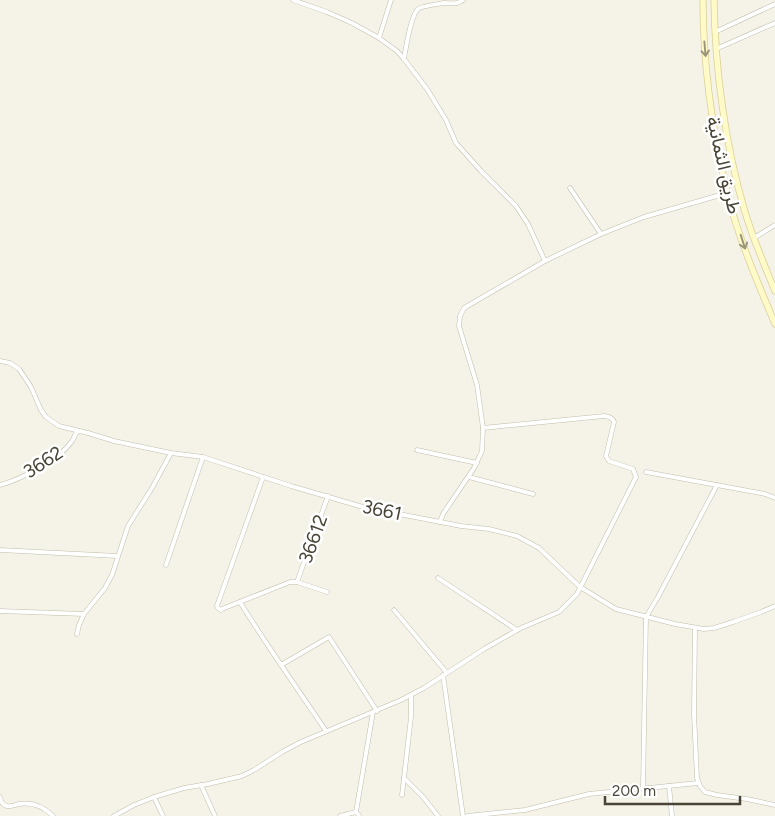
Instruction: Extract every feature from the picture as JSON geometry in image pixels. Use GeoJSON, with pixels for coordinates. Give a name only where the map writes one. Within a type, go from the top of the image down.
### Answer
{"type":"FeatureCollection","features":[{"type":"Feature","properties":{"kind":"street"},"geometry":{"type":"LineString","coordinates":[[293,0],[352,23],[379,38],[404,59],[427,89],[446,120],[456,143],[516,206],[528,224],[544,261]]}},
{"type":"Feature","properties":{"kind":"street"},"geometry":{"type":"LineString","coordinates":[[379,38],[391,0]]}},
{"type":"Feature","properties":{"kind":"street"},"geometry":{"type":"LineString","coordinates":[[404,59],[410,25],[418,9],[437,4],[458,3],[463,0]]}},
{"type":"Feature","properties":{"kind":"street","name":"طريق الثمانية"},"geometry":{"type":"LineString","coordinates":[[703,0],[703,35],[710,102],[728,193],[748,258],[775,324]]}},
{"type":"Feature","properties":{"kind":"street"},"geometry":{"type":"LineString","coordinates":[[714,0],[716,49],[723,111],[734,167],[754,238],[775,290]]}},
{"type":"Feature","properties":{"kind":"street"},"geometry":{"type":"LineString","coordinates":[[715,32],[775,4]]}},
{"type":"Feature","properties":{"kind":"street"},"geometry":{"type":"LineString","coordinates":[[716,49],[775,22]]}},
{"type":"Feature","properties":{"kind":"street"},"geometry":{"type":"LineString","coordinates":[[570,188],[602,234]]}},
{"type":"Feature","properties":{"kind":"street"},"geometry":{"type":"LineString","coordinates":[[440,522],[443,514],[469,477],[482,451],[483,428],[477,385],[459,326],[460,316],[464,308],[544,261],[602,234],[644,217],[728,193]]}},
{"type":"Feature","properties":{"kind":"street"},"geometry":{"type":"LineString","coordinates":[[754,238],[775,225]]}},
{"type":"Feature","properties":{"kind":"street","name":"3661"},"geometry":{"type":"LineString","coordinates":[[0,360],[10,363],[19,369],[31,387],[46,418],[59,426],[114,441],[171,453],[203,457],[363,507],[461,526],[489,529],[517,536],[546,554],[580,587],[616,609],[704,629],[714,628],[775,606]]}},
{"type":"Feature","properties":{"kind":"street"},"geometry":{"type":"LineString","coordinates":[[114,816],[154,796],[242,776],[301,742],[411,695],[517,630],[559,612],[577,594],[636,477],[633,469],[609,461],[606,456],[614,422],[613,419],[604,416],[483,428]]}},
{"type":"Feature","properties":{"kind":"street","name":"3662"},"geometry":{"type":"LineString","coordinates":[[0,485],[37,469],[53,459],[72,442],[78,431]]}},
{"type":"Feature","properties":{"kind":"street"},"geometry":{"type":"LineString","coordinates":[[417,450],[477,463]]}},
{"type":"Feature","properties":{"kind":"street"},"geometry":{"type":"LineString","coordinates":[[77,634],[84,614],[105,588],[112,575],[128,526],[171,453]]}},
{"type":"Feature","properties":{"kind":"street"},"geometry":{"type":"LineString","coordinates":[[166,565],[203,457]]}},
{"type":"Feature","properties":{"kind":"street"},"geometry":{"type":"LineString","coordinates":[[646,472],[766,494],[775,498]]}},
{"type":"Feature","properties":{"kind":"street"},"geometry":{"type":"LineString","coordinates":[[263,477],[217,606],[222,610],[290,582],[297,582],[328,592]]}},
{"type":"Feature","properties":{"kind":"street"},"geometry":{"type":"LineString","coordinates":[[469,477],[533,494]]}},
{"type":"Feature","properties":{"kind":"street"},"geometry":{"type":"LineString","coordinates":[[643,788],[646,617],[717,485]]}},
{"type":"Feature","properties":{"kind":"street","name":"36612"},"geometry":{"type":"LineString","coordinates":[[297,582],[328,496]]}},
{"type":"Feature","properties":{"kind":"street"},"geometry":{"type":"LineString","coordinates":[[0,550],[118,556]]}},
{"type":"Feature","properties":{"kind":"street"},"geometry":{"type":"LineString","coordinates":[[438,578],[517,630]]}},
{"type":"Feature","properties":{"kind":"street"},"geometry":{"type":"LineString","coordinates":[[240,602],[267,646],[326,731]]}},
{"type":"Feature","properties":{"kind":"street"},"geometry":{"type":"LineString","coordinates":[[394,610],[445,674],[463,816]]}},
{"type":"Feature","properties":{"kind":"street"},"geometry":{"type":"LineString","coordinates":[[0,611],[84,614]]}},
{"type":"Feature","properties":{"kind":"street"},"geometry":{"type":"LineString","coordinates":[[695,628],[694,714],[698,782],[705,792],[775,805]]}},
{"type":"Feature","properties":{"kind":"street"},"geometry":{"type":"LineString","coordinates":[[281,664],[328,637],[375,712],[358,814],[340,816]]}},
{"type":"Feature","properties":{"kind":"street"},"geometry":{"type":"LineString","coordinates":[[402,795],[411,717],[411,695]]}},
{"type":"Feature","properties":{"kind":"street"},"geometry":{"type":"LineString","coordinates":[[404,778],[438,816]]}},
{"type":"Feature","properties":{"kind":"street"},"geometry":{"type":"LineString","coordinates":[[467,816],[500,815],[589,794],[698,782]]}},
{"type":"Feature","properties":{"kind":"street"},"geometry":{"type":"LineString","coordinates":[[201,785],[215,816]]}},
{"type":"Feature","properties":{"kind":"street"},"geometry":{"type":"LineString","coordinates":[[670,786],[672,816]]}},
{"type":"Feature","properties":{"kind":"street"},"geometry":{"type":"LineString","coordinates":[[0,796],[3,804],[7,806],[35,804],[46,809],[52,816]]}},
{"type":"Feature","properties":{"kind":"street"},"geometry":{"type":"LineString","coordinates":[[154,796],[164,816]]}}]}
